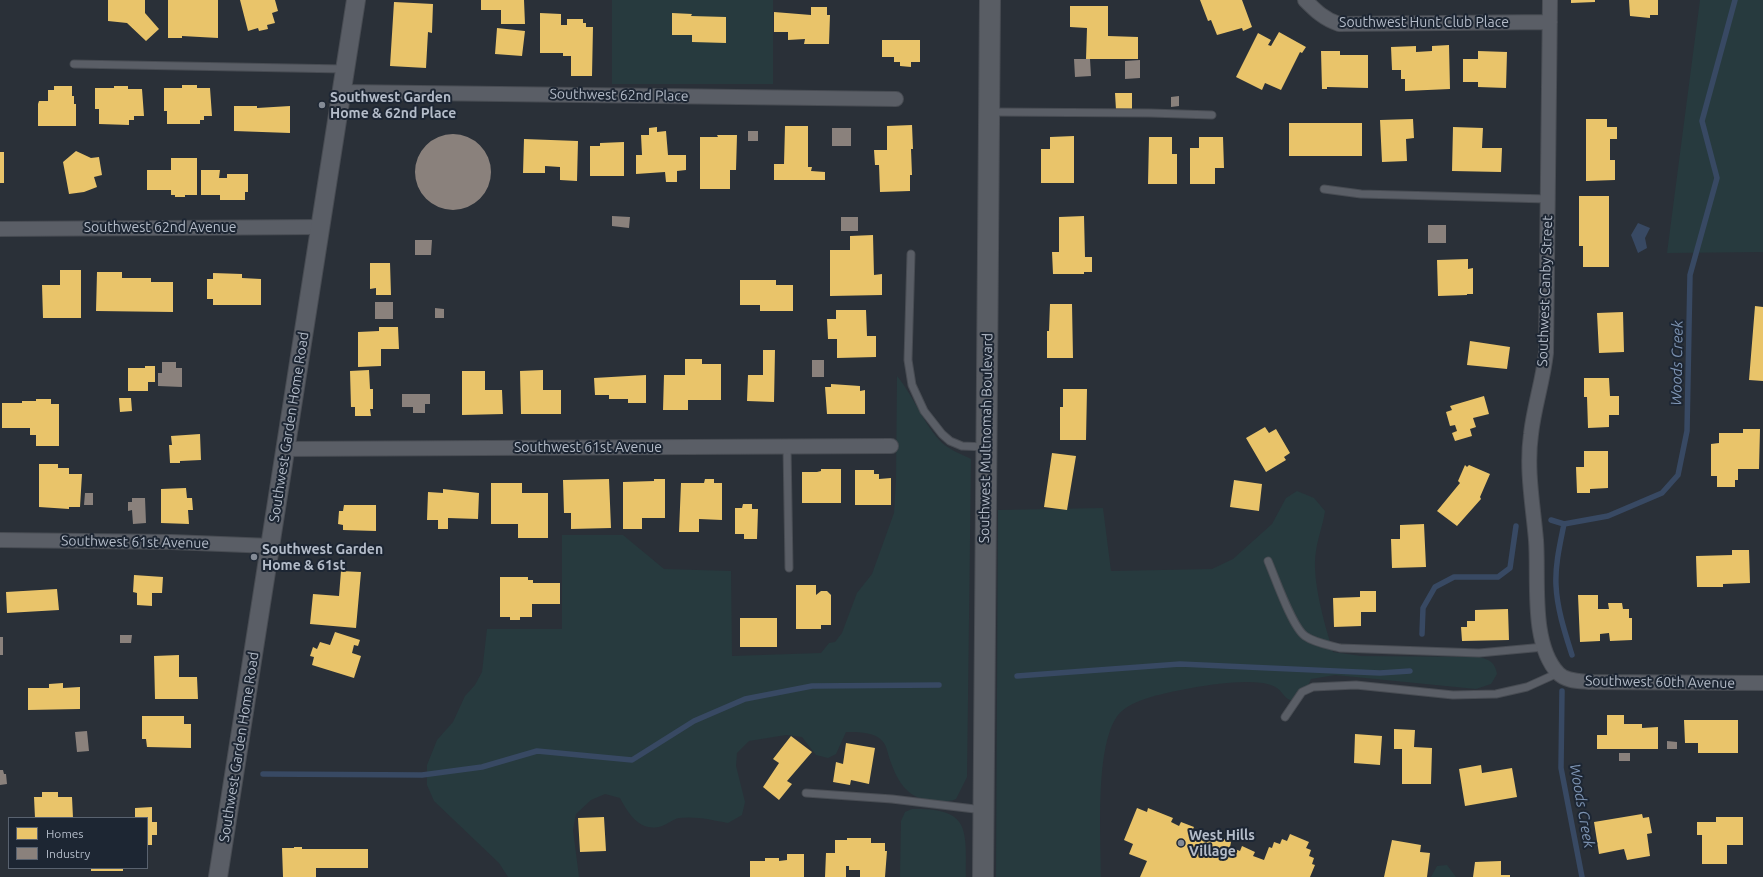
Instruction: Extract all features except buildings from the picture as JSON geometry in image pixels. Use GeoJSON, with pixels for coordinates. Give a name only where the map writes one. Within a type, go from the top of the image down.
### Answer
{"type":"FeatureCollection","features":[{"type":"Feature","properties":{"kind":"main road","name":"Southwest Multnomah Boulevard"},"geometry":{"type":"LineString","coordinates":[[983,877],[990,0]]}},
{"type":"Feature","properties":{"kind":"street","name":"Southwest Garden Home Road"},"geometry":{"type":"LineString","coordinates":[[218,877],[271,546],[284,449],[321,227],[356,0]]}},
{"type":"Feature","properties":{"kind":"street","name":"Southwest Hunt Club Place"},"geometry":{"type":"LineString","coordinates":[[1306,0],[1318,13],[1328,20],[1339,24],[1550,22]]}},
{"type":"Feature","properties":{"kind":"street","name":"Southwest Canby Street"},"geometry":{"type":"LineString","coordinates":[[1550,0],[1546,354],[1533,419],[1529,455],[1536,540],[1538,603],[1544,647],[1549,659],[1558,673]]}},
{"type":"Feature","properties":{"kind":"street","name":"Southwest 62nd Place"},"geometry":{"type":"LineString","coordinates":[[342,92],[896,99]]}},
{"type":"Feature","properties":{"kind":"street","name":"Southwest 62nd Avenue"},"geometry":{"type":"LineString","coordinates":[[0,229],[321,227]]}},
{"type":"Feature","properties":{"kind":"street","name":"Southwest 61st Avenue"},"geometry":{"type":"LineString","coordinates":[[284,449],[891,446]]}},
{"type":"Feature","properties":{"kind":"street","name":"Southwest 61st Avenue"},"geometry":{"type":"LineString","coordinates":[[0,540],[171,542],[271,546]]}},
{"type":"Feature","properties":{"kind":"street","name":"Southwest 60th Avenue"},"geometry":{"type":"LineString","coordinates":[[1558,673],[1574,680],[1589,682],[1763,683]]}},
{"type":"Feature","properties":{"kind":"lane"},"geometry":{"type":"LineString","coordinates":[[74,64],[346,69]]}},
{"type":"Feature","properties":{"kind":"lane"},"geometry":{"type":"LineString","coordinates":[[990,112],[1212,115]]}},
{"type":"Feature","properties":{"kind":"lane"},"geometry":{"type":"LineString","coordinates":[[1324,189],[1361,194],[1548,199]]}},
{"type":"Feature","properties":{"kind":"lane"},"geometry":{"type":"LineString","coordinates":[[911,254],[908,360],[912,385],[924,411],[942,434],[950,441],[962,446],[986,447]]}},
{"type":"Feature","properties":{"kind":"lane"},"geometry":{"type":"LineString","coordinates":[[787,446],[789,568]]}},
{"type":"Feature","properties":{"kind":"lane"},"geometry":{"type":"LineString","coordinates":[[1268,561],[1287,609],[1304,636],[1323,644],[1340,648],[1479,653],[1544,647]]}},
{"type":"Feature","properties":{"kind":"lane"},"geometry":{"type":"LineString","coordinates":[[1284,717],[1299,695],[1313,687],[1356,684],[1453,695],[1496,694],[1527,687],[1558,673]]}},
{"type":"Feature","properties":{"kind":"lane"},"geometry":{"type":"LineString","coordinates":[[806,793],[892,800],[983,810]]}},
{"type":"Feature","properties":{"kind":"green space"},"geometry":{"type":"Polygon","coordinates":[[[612,0],[773,0],[773,84],[612,84],[612,0]]]}},
{"type":"Feature","properties":{"kind":"green space"},"geometry":{"type":"Polygon","coordinates":[[[1700,0],[1763,0],[1763,252],[1667,253],[1700,0]]]}},
{"type":"Feature","properties":{"kind":"green space"},"geometry":{"type":"Polygon","coordinates":[[[897,376],[939,440],[949,448],[971,459],[967,777],[956,799],[946,801],[928,800],[913,795],[907,791],[898,779],[885,744],[876,736],[863,733],[846,732],[836,754],[828,758],[816,755],[802,737],[786,735],[749,741],[737,753],[736,766],[745,802],[742,815],[728,823],[704,819],[685,818],[677,819],[655,828],[648,827],[636,821],[627,811],[620,798],[605,794],[591,800],[576,814],[573,830],[579,877],[508,877],[499,863],[434,801],[427,785],[427,765],[437,740],[453,722],[465,696],[475,685],[482,672],[487,629],[562,629],[562,535],[623,535],[664,569],[731,571],[732,656],[821,653],[829,643],[835,642],[842,633],[857,593],[872,574],[894,513],[896,480],[897,376]]]}},
{"type":"Feature","properties":{"kind":"green space"},"geometry":{"type":"Polygon","coordinates":[[[1297,491],[1314,498],[1325,511],[1316,551],[1315,575],[1326,629],[1333,652],[1361,656],[1479,657],[1489,661],[1495,667],[1497,674],[1491,684],[1476,689],[1335,675],[1311,679],[1304,696],[1296,700],[1289,700],[1277,688],[1270,685],[1263,683],[1243,682],[1181,690],[1136,702],[1121,712],[1116,718],[1109,733],[1105,751],[1102,772],[1100,818],[1101,877],[996,877],[998,510],[1103,508],[1111,571],[1212,569],[1233,559],[1272,524],[1286,498],[1297,491]]]}},
{"type":"Feature","properties":{"kind":"green space"},"geometry":{"type":"Polygon","coordinates":[[[912,809],[945,812],[955,817],[961,824],[966,846],[966,877],[900,877],[901,821],[905,812],[912,809]]]}},
{"type":"Feature","properties":{"kind":"green space"},"geometry":{"type":"Polygon","coordinates":[[[1447,865],[1456,877],[1431,877],[1437,866],[1447,865]]]}},
{"type":"Feature","properties":{"kind":"water"},"geometry":{"type":"Polygon","coordinates":[[[1638,223],[1650,228],[1645,238],[1647,248],[1638,253],[1631,235],[1638,223]]]}},
{"type":"Feature","properties":{"kind":"waterway","name":"Woods Creek"},"geometry":{"type":"LineString","coordinates":[[1572,655],[1564,630],[1556,585],[1557,562],[1564,524],[1608,516],[1662,493],[1678,475],[1687,431],[1690,275],[1717,178],[1702,121],[1735,0]]}},
{"type":"Feature","properties":{"kind":"waterway"},"geometry":{"type":"LineString","coordinates":[[1551,520],[1564,524]]}},
{"type":"Feature","properties":{"kind":"waterway"},"geometry":{"type":"LineString","coordinates":[[1422,634],[1423,608],[1435,587],[1454,577],[1498,577],[1510,568],[1516,526]]}},
{"type":"Feature","properties":{"kind":"waterway"},"geometry":{"type":"LineString","coordinates":[[1017,676],[1180,664],[1380,673],[1410,671]]}},
{"type":"Feature","properties":{"kind":"waterway"},"geometry":{"type":"LineString","coordinates":[[263,774],[422,775],[482,767],[537,751],[632,760],[694,721],[745,699],[812,686],[939,685]]}},
{"type":"Feature","properties":{"kind":"waterway","name":"Woods Creek"},"geometry":{"type":"LineString","coordinates":[[1562,691],[1561,768],[1582,877]]}},
{"type":"Feature","properties":{"kind":"place","name":"Southwest Garden Home & 62nd Place"},"geometry":{"type":"Point","coordinates":[322,105]}},
{"type":"Feature","properties":{"kind":"place","name":"Southwest Garden Home & 61st"},"geometry":{"type":"Point","coordinates":[254,557]}},
{"type":"Feature","properties":{"kind":"place","name":"West Hills Village"},"geometry":{"type":"Point","coordinates":[1181,843]}}]}
